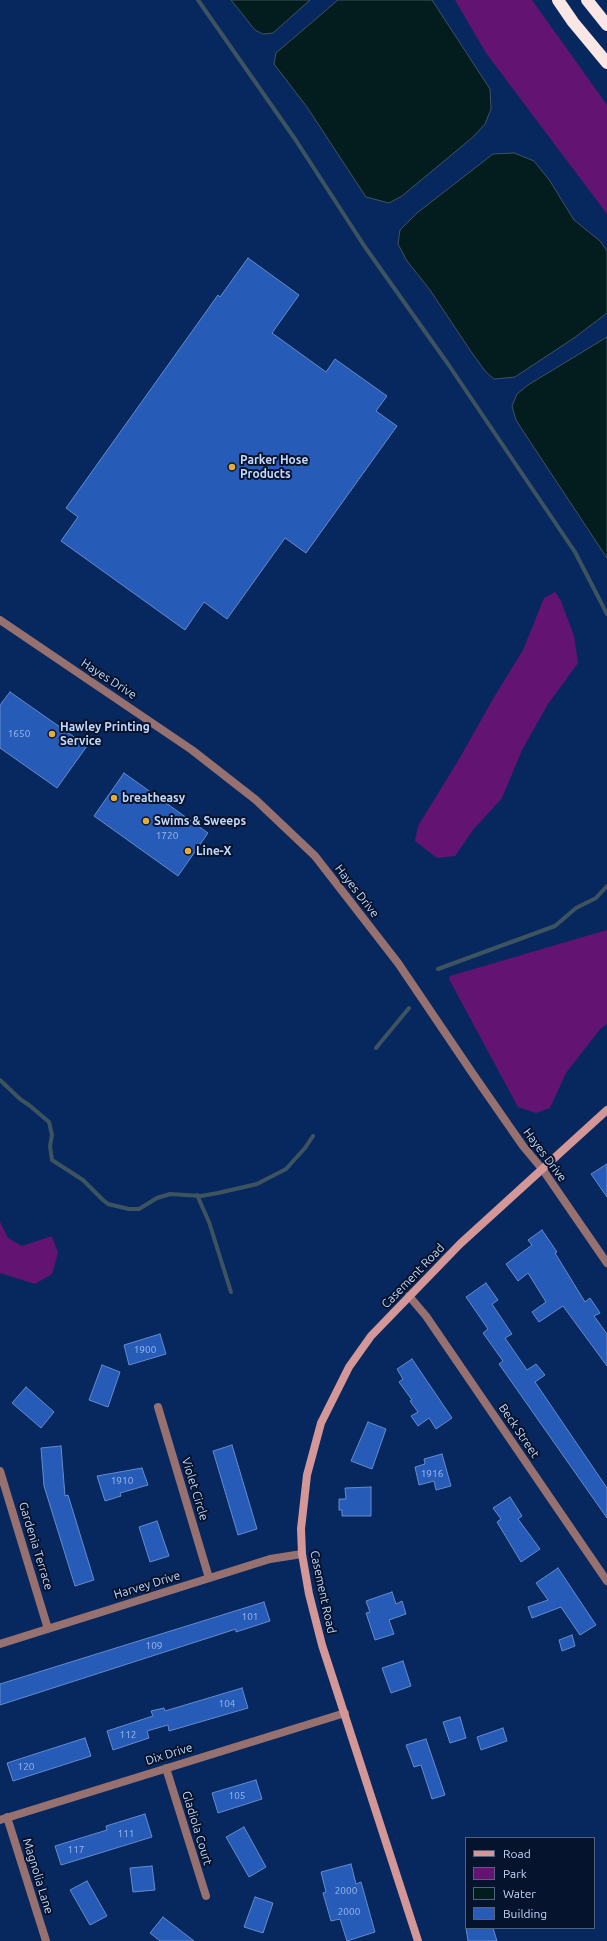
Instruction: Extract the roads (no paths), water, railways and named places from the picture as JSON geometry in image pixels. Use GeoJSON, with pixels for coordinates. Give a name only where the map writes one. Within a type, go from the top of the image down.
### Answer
{"type":"FeatureCollection","features":[{"type":"Feature","properties":{"kind":"highway"},"geometry":{"type":"LineString","coordinates":[[558,0],[607,63]]}},
{"type":"Feature","properties":{"kind":"highway"},"geometry":{"type":"LineString","coordinates":[[587,0],[607,25]]}},
{"type":"Feature","properties":{"kind":"street","name":"Hayes Drive"},"geometry":{"type":"LineString","coordinates":[[0,620],[192,750],[256,800],[315,856],[398,962],[523,1146],[543,1170],[607,1263]]}},
{"type":"Feature","properties":{"kind":"street","name":"Casement Road"},"geometry":{"type":"LineString","coordinates":[[418,1941],[322,1645],[308,1589],[302,1554],[302,1522],[307,1475],[321,1423],[348,1367],[371,1336],[460,1244],[543,1170],[607,1110]]}},
{"type":"Feature","properties":{"kind":"street","name":"Beck Street"},"geometry":{"type":"LineString","coordinates":[[409,1296],[426,1316],[607,1581]]}},
{"type":"Feature","properties":{"kind":"street","name":"Violet Circle"},"geometry":{"type":"LineString","coordinates":[[158,1407],[209,1578]]}},
{"type":"Feature","properties":{"kind":"street","name":"Gardenia Terrace"},"geometry":{"type":"LineString","coordinates":[[0,1471],[48,1629]]}},
{"type":"Feature","properties":{"kind":"street","name":"Harvey Drive"},"geometry":{"type":"LineString","coordinates":[[0,1644],[269,1559],[302,1554]]}},
{"type":"Feature","properties":{"kind":"street","name":"Dix Drive"},"geometry":{"type":"LineString","coordinates":[[3,1818],[345,1713]]}},
{"type":"Feature","properties":{"kind":"street","name":"Gladiola Court"},"geometry":{"type":"LineString","coordinates":[[166,1768],[206,1896]]}},
{"type":"Feature","properties":{"kind":"street","name":"Magnolia Lane"},"geometry":{"type":"LineString","coordinates":[[3,1818],[46,1941]]}},
{"type":"Feature","properties":{"kind":"water"},"geometry":{"type":"Polygon","coordinates":[[[231,0],[310,0],[273,33],[263,34],[255,30],[231,0]]]}},
{"type":"Feature","properties":{"kind":"water"},"geometry":{"type":"Polygon","coordinates":[[[338,0],[432,0],[490,89],[491,109],[485,124],[473,137],[402,196],[389,203],[366,197],[307,107],[274,64],[276,53],[338,0]]]}},
{"type":"Feature","properties":{"kind":"water"},"geometry":{"type":"Polygon","coordinates":[[[514,153],[534,161],[550,181],[574,220],[600,241],[607,251],[607,313],[574,338],[515,377],[494,379],[486,372],[474,356],[430,290],[407,261],[398,244],[400,230],[417,213],[493,154],[514,153]]]}},
{"type":"Feature","properties":{"kind":"water"},"geometry":{"type":"Polygon","coordinates":[[[607,337],[607,558],[516,420],[512,406],[517,394],[528,385],[607,337]]]}},
{"type":"Feature","properties":{"kind":"waterway"},"geometry":{"type":"LineString","coordinates":[[198,0],[295,139],[365,247],[448,364],[575,552],[607,614]]}},
{"type":"Feature","properties":{"kind":"waterway"},"geometry":{"type":"LineString","coordinates":[[438,969],[555,926],[576,908],[596,898],[607,886]]}},
{"type":"Feature","properties":{"kind":"waterway"},"geometry":{"type":"LineString","coordinates":[[376,1048],[409,1008]]}},
{"type":"Feature","properties":{"kind":"waterway"},"geometry":{"type":"LineString","coordinates":[[0,1080],[20,1099],[49,1122],[52,1135],[50,1146],[52,1160],[83,1180],[108,1204],[129,1209],[139,1209],[157,1198],[170,1194],[201,1196],[257,1184],[286,1169],[305,1148],[313,1136]]}},
{"type":"Feature","properties":{"kind":"waterway"},"geometry":{"type":"LineString","coordinates":[[197,1195],[209,1222],[231,1292]]}},
{"type":"Feature","properties":{"kind":"place","name":"Parker Hose Products"},"geometry":{"type":"Point","coordinates":[232,467]}},
{"type":"Feature","properties":{"kind":"place","name":"Hawley Printing Service"},"geometry":{"type":"Point","coordinates":[52,734]}},
{"type":"Feature","properties":{"kind":"place","name":"breatheasy"},"geometry":{"type":"Point","coordinates":[114,798]}},
{"type":"Feature","properties":{"kind":"place","name":"Swims & Sweeps"},"geometry":{"type":"Point","coordinates":[146,821]}},
{"type":"Feature","properties":{"kind":"place","name":"Line-X"},"geometry":{"type":"Point","coordinates":[188,851]}}]}
